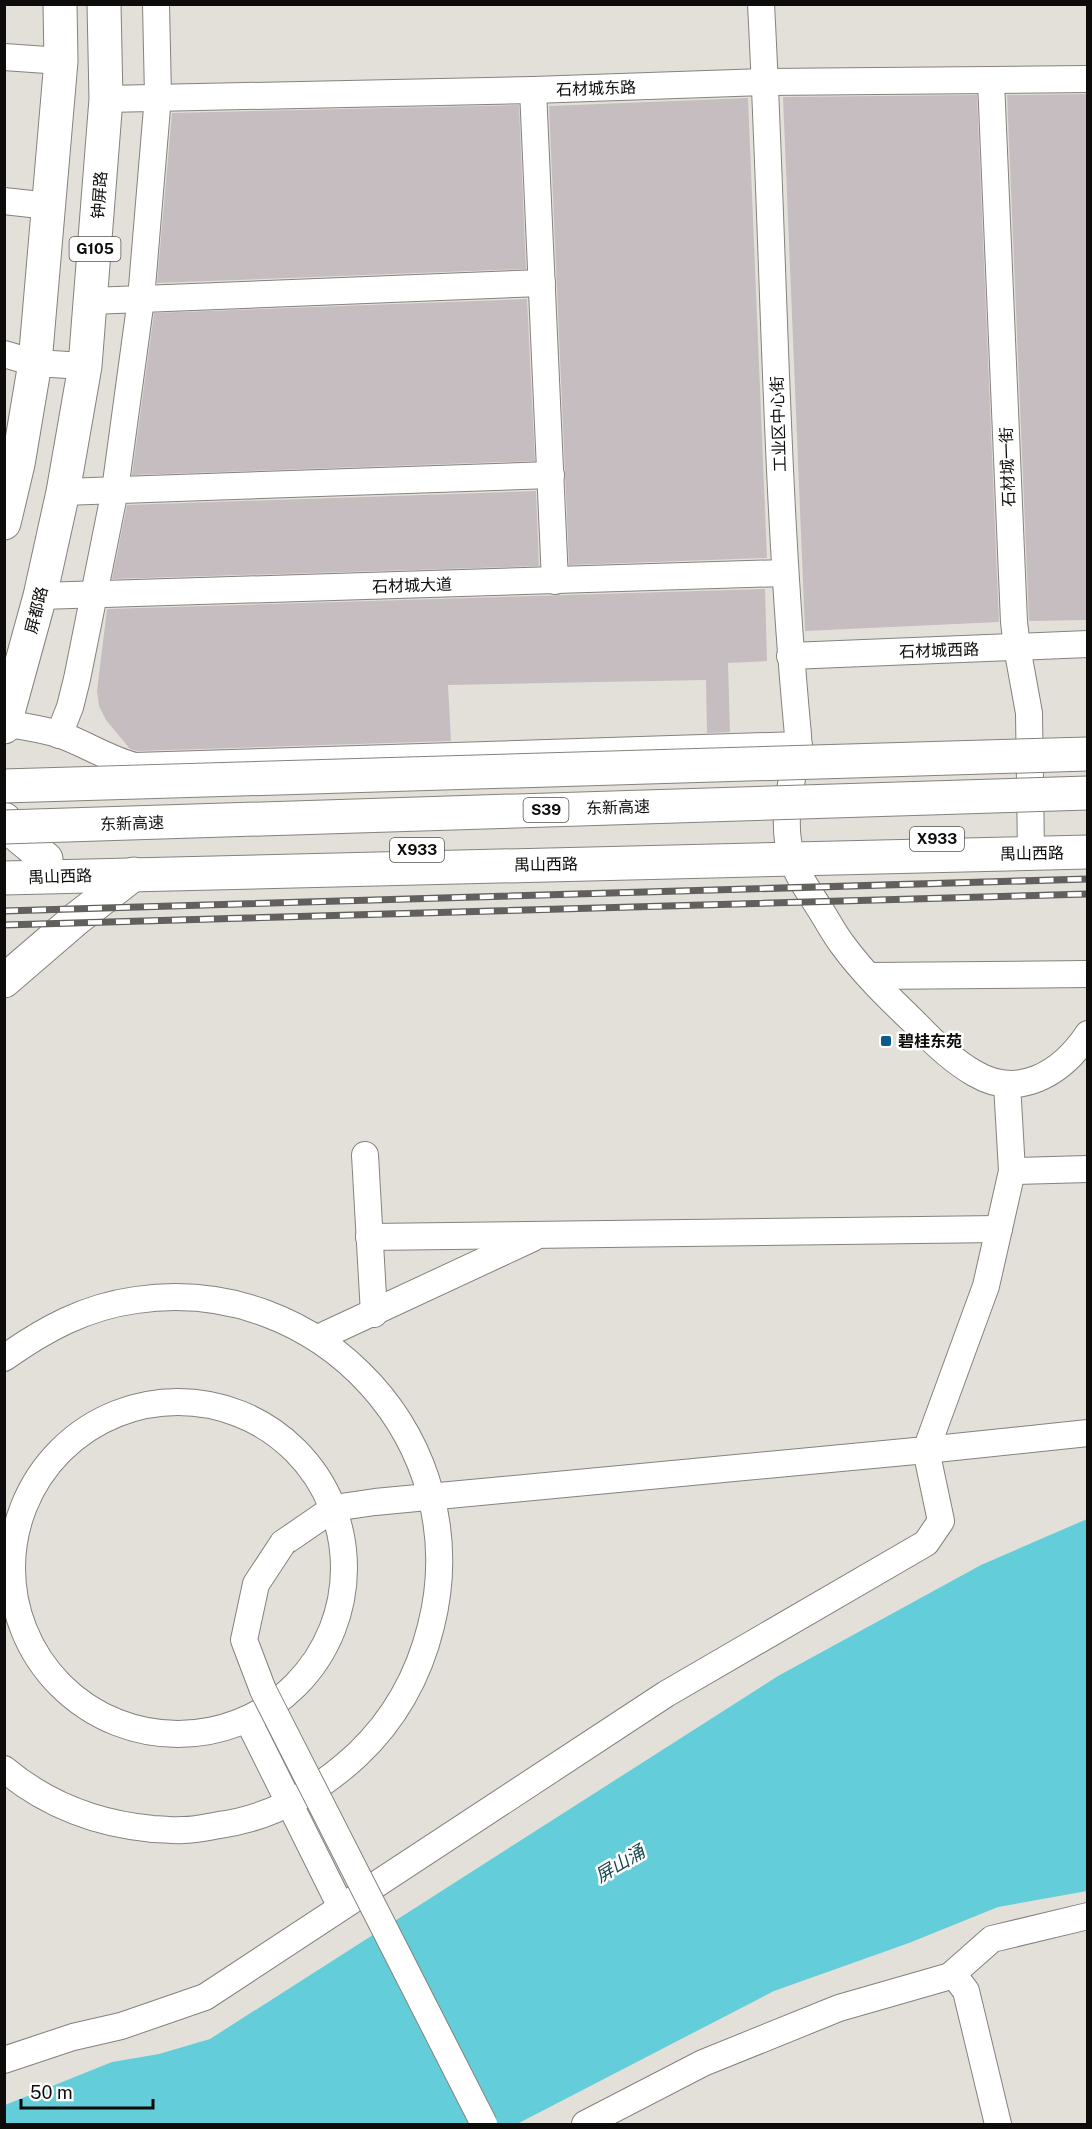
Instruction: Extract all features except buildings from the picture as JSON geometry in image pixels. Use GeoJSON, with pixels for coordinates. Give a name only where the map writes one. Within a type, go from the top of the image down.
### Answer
{"type":"FeatureCollection","features":[{"type":"Feature","properties":{"kind":"main road","name":"G105"},"geometry":{"type":"LineString","coordinates":[[4,523],[18,464],[20,358],[49,206],[61,61],[60,4]]}},
{"type":"Feature","properties":{"kind":"main road","name":"钟屏路"},"geometry":{"type":"LineString","coordinates":[[63,492],[85,366],[91,301],[105,99],[104,4]]}},
{"type":"Feature","properties":{"kind":"main road","name":"屏都路"},"geometry":{"type":"LineString","coordinates":[[5,725],[40,596],[63,492]]}},
{"type":"Feature","properties":{"kind":"main road"},"geometry":{"type":"LineString","coordinates":[[4,786],[1088,754]]}},
{"type":"Feature","properties":{"kind":"main road","name":"东新高速"},"geometry":{"type":"LineString","coordinates":[[4,827],[1088,793]]}},
{"type":"Feature","properties":{"kind":"main road"},"geometry":{"type":"LineString","coordinates":[[4,819],[11,830],[46,859]]}},
{"type":"Feature","properties":{"kind":"main road","name":"禺山西路"},"geometry":{"type":"LineString","coordinates":[[1031,845],[1088,835]]}},
{"type":"Feature","properties":{"kind":"main road","name":"禺山西路"},"geometry":{"type":"LineString","coordinates":[[4,859],[1031,845],[1088,852]]}},
{"type":"Feature","properties":{"kind":"main road","name":"禺山西路"},"geometry":{"type":"LineString","coordinates":[[4,878],[790,850]]}},
{"type":"Feature","properties":{"kind":"main road"},"geometry":{"type":"LineString","coordinates":[[4,981],[76,919],[134,874]]}},
{"type":"Feature","properties":{"kind":"street"},"geometry":{"type":"LineString","coordinates":[[59,735],[75,689],[115,490],[141,299],[158,96],[156,4]]}},
{"type":"Feature","properties":{"kind":"street","name":"工业区中心街"},"geometry":{"type":"LineString","coordinates":[[761,4],[784,573],[798,745],[786,809],[790,850]]}},
{"type":"Feature","properties":{"kind":"street"},"geometry":{"type":"LineString","coordinates":[[4,57],[61,61]]}},
{"type":"Feature","properties":{"kind":"street","name":"石材城东路"},"geometry":{"type":"LineString","coordinates":[[105,99],[158,96],[533,90],[765,82],[1088,79]]}},
{"type":"Feature","properties":{"kind":"street","name":"石材城一街"},"geometry":{"type":"LineString","coordinates":[[991,81],[1014,622],[1029,713],[1031,845]]}},
{"type":"Feature","properties":{"kind":"street"},"geometry":{"type":"LineString","coordinates":[[533,90],[555,581]]}},
{"type":"Feature","properties":{"kind":"street"},"geometry":{"type":"LineString","coordinates":[[4,201],[49,206]]}},
{"type":"Feature","properties":{"kind":"street"},"geometry":{"type":"LineString","coordinates":[[91,301],[542,283]]}},
{"type":"Feature","properties":{"kind":"street"},"geometry":{"type":"LineString","coordinates":[[20,358],[85,366]]}},
{"type":"Feature","properties":{"kind":"street"},"geometry":{"type":"LineString","coordinates":[[63,492],[550,475]]}},
{"type":"Feature","properties":{"kind":"street","name":"石材城大道"},"geometry":{"type":"LineString","coordinates":[[40,596],[784,573]]}},
{"type":"Feature","properties":{"kind":"street","name":"石材城西路"},"geometry":{"type":"LineString","coordinates":[[790,656],[1088,644]]}},
{"type":"Feature","properties":{"kind":"street"},"geometry":{"type":"LineString","coordinates":[[5,725],[59,735],[114,760],[135,766],[798,745]]}},
{"type":"Feature","properties":{"kind":"street"},"geometry":{"type":"LineString","coordinates":[[790,850],[800,877],[842,945],[887,997],[970,1071],[990,1082],[1006,1084],[1037,1080],[1051,1072],[1077,1050],[1088,1034]]}},
{"type":"Feature","properties":{"kind":"street"},"geometry":{"type":"LineString","coordinates":[[869,976],[1088,974]]}},
{"type":"Feature","properties":{"kind":"street"},"geometry":{"type":"LineString","coordinates":[[4,2060],[73,2037],[121,2026],[205,1998],[666,1694],[926,1543],[941,1521],[926,1450],[986,1286],[1012,1171],[1006,1084]]}},
{"type":"Feature","properties":{"kind":"street"},"geometry":{"type":"LineString","coordinates":[[365,1155],[374,1314]]}},
{"type":"Feature","properties":{"kind":"street"},"geometry":{"type":"LineString","coordinates":[[1012,1171],[1088,1169]]}},
{"type":"Feature","properties":{"kind":"street"},"geometry":{"type":"LineString","coordinates":[[369,1237],[999,1229]]}},
{"type":"Feature","properties":{"kind":"street"},"geometry":{"type":"LineString","coordinates":[[318,1338],[374,1314],[542,1234]]}},
{"type":"Feature","properties":{"kind":"street"},"geometry":{"type":"LineString","coordinates":[[4,1358],[44,1331],[88,1311],[135,1300],[183,1297],[230,1302],[276,1316],[318,1338],[357,1370],[378,1391],[402,1424],[420,1459],[432,1497],[440,1549],[438,1601],[425,1652],[403,1699],[372,1741],[333,1776],[289,1804],[237,1823],[181,1831],[126,1827],[72,1811],[23,1785],[4,1769]]}},
{"type":"Feature","properties":{"kind":"street"},"geometry":{"type":"LineString","coordinates":[[158,1401],[203,1402],[245,1414],[283,1437],[314,1469],[334,1508],[345,1557],[340,1607],[321,1654],[289,1692],[248,1720],[205,1733],[161,1735],[118,1725],[79,1704],[47,1673],[24,1635],[12,1592],[12,1548],[23,1505],[45,1466],[77,1435],[115,1412],[158,1401]]}},
{"type":"Feature","properties":{"kind":"street"},"geometry":{"type":"LineString","coordinates":[[484,2124],[263,1690],[244,1640],[256,1584],[283,1543],[334,1508],[1088,1433]]}},
{"type":"Feature","properties":{"kind":"street"},"geometry":{"type":"LineString","coordinates":[[248,1720],[341,1907]]}},
{"type":"Feature","properties":{"kind":"street"},"geometry":{"type":"LineString","coordinates":[[949,1977],[992,1939],[1088,1916]]}},
{"type":"Feature","properties":{"kind":"street"},"geometry":{"type":"LineString","coordinates":[[585,2124],[703,2063],[839,2008],[954,1975],[966,1991],[998,2124]]}},
{"type":"Feature","properties":{"kind":"water","name":"屏山涌"},"geometry":{"type":"Polygon","coordinates":[[[1087,1519],[1087,1891],[998,1907],[909,1943],[774,1991],[517,2124],[5,2124],[5,2105],[112,2062],[159,2054],[210,2039],[778,1676],[981,1565],[1087,1519]]]}},
{"type":"Feature","properties":{"kind":"railway"},"geometry":{"type":"LineString","coordinates":[[4,911],[1088,879]]}},
{"type":"Feature","properties":{"kind":"railway"},"geometry":{"type":"LineString","coordinates":[[4,925],[1088,894]]}},
{"type":"Feature","properties":{"kind":"place","name":"碧桂东苑"},"geometry":{"type":"Point","coordinates":[886,1041]}}]}
